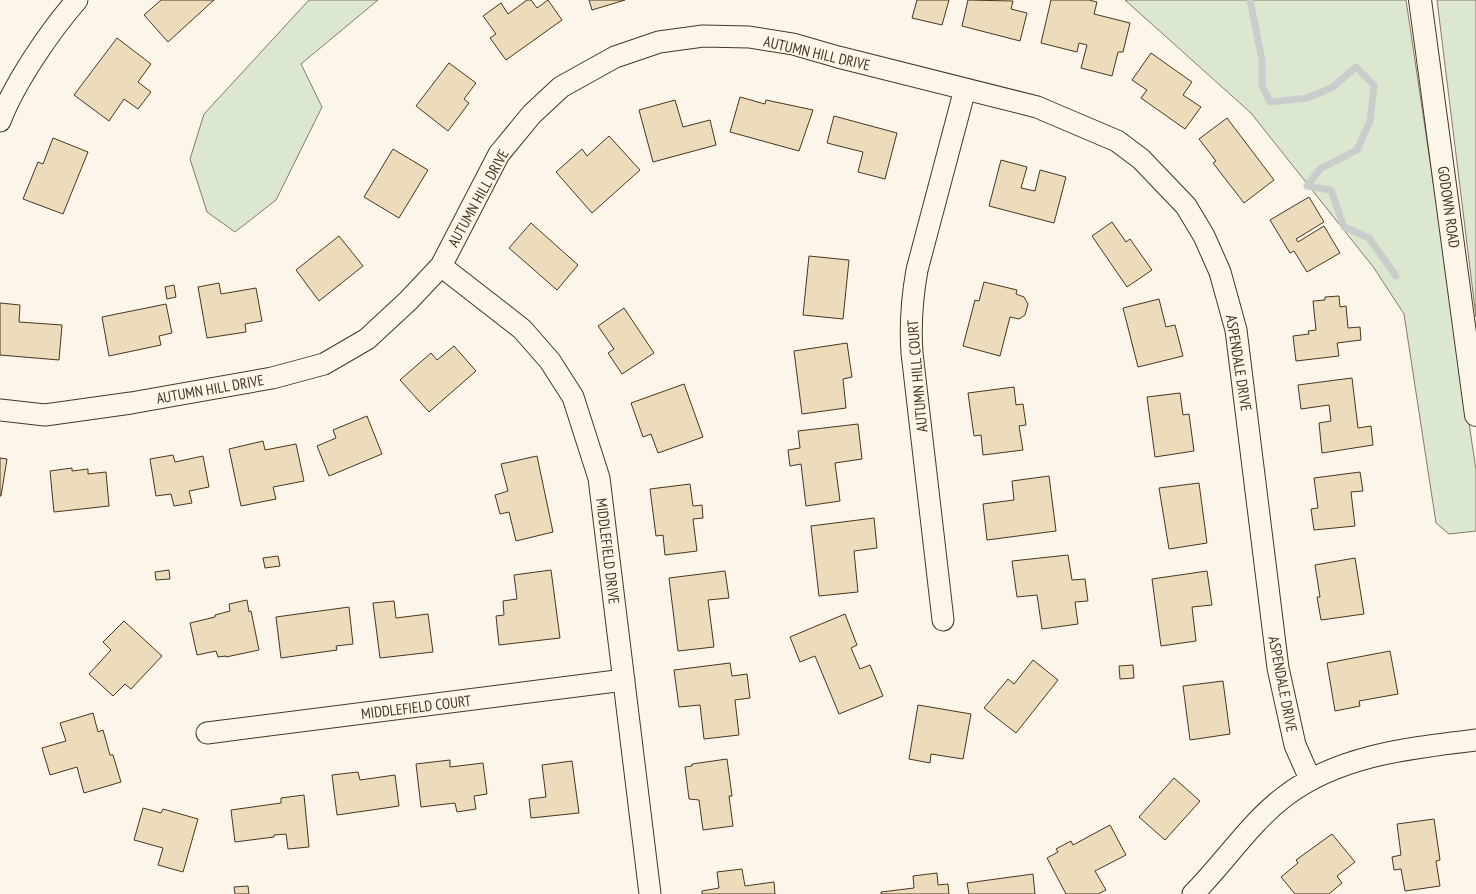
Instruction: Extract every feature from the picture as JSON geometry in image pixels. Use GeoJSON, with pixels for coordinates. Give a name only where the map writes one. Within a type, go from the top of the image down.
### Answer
{"type":"FeatureCollection","features":[{"type":"Feature","properties":{"kind":"main road","name":"GODOWN ROAD"},"geometry":{"type":"LineString","coordinates":[[1420,0],[1476,415]]}},
{"type":"Feature","properties":{"kind":"street"},"geometry":{"type":"LineString","coordinates":[[0,120],[8,99],[64,15],[78,0]]}},
{"type":"Feature","properties":{"kind":"street","name":"AUTUMN HILL DRIVE"},"geometry":{"type":"LineString","coordinates":[[0,410],[45,415],[61,413],[272,378],[324,364],[367,339],[408,301],[441,266],[499,154],[532,114],[561,87],[615,57],[651,44],[703,36],[749,37],[793,44],[838,57],[966,89]]}},
{"type":"Feature","properties":{"kind":"street","name":"AUTUMN HILL COURT"},"geometry":{"type":"LineString","coordinates":[[943,620],[910,327],[913,296],[918,270],[966,89]]}},
{"type":"Feature","properties":{"kind":"street","name":"ASPENDALE DRIVE"},"geometry":{"type":"LineString","coordinates":[[966,89],[1037,107],[1117,141],[1141,159],[1186,206],[1204,236],[1220,272],[1236,330],[1278,668],[1295,745],[1310,779]]}},
{"type":"Feature","properties":{"kind":"street","name":"MIDDLEFIELD DRIVE"},"geometry":{"type":"LineString","coordinates":[[441,266],[522,329],[550,361],[573,397],[599,478],[650,894]]}},
{"type":"Feature","properties":{"kind":"street","name":"MIDDLEFIELD COURT"},"geometry":{"type":"LineString","coordinates":[[207,733],[624,680]]}},
{"type":"Feature","properties":{"kind":"street"},"geometry":{"type":"LineString","coordinates":[[1193,894],[1250,829],[1283,798],[1310,779],[1368,757],[1415,748],[1476,740]]}},
{"type":"Feature","properties":{"kind":"green space"},"geometry":{"type":"Polygon","coordinates":[[[309,0],[378,0],[301,64],[322,107],[276,200],[235,232],[207,212],[190,159],[204,114],[309,0]]]}},
{"type":"Feature","properties":{"kind":"green space"},"geometry":{"type":"Polygon","coordinates":[[[1125,0],[1406,0],[1476,470],[1476,531],[1449,534],[1436,523],[1404,314],[1374,268],[1251,113],[1125,0]]]}},
{"type":"Feature","properties":{"kind":"green space"},"geometry":{"type":"Polygon","coordinates":[[[1437,0],[1476,0],[1476,317],[1437,0]]]}},
{"type":"Feature","properties":{"kind":"building"},"geometry":{"type":"Polygon","coordinates":[[[161,0],[214,0],[168,42],[144,15],[161,0]]]}},
{"type":"Feature","properties":{"kind":"building"},"geometry":{"type":"Polygon","coordinates":[[[527,0],[531,0],[537,8],[548,0],[562,20],[506,60],[490,38],[496,34],[483,16],[501,3],[508,14],[527,0]]]}},
{"type":"Feature","properties":{"kind":"building"},"geometry":{"type":"Polygon","coordinates":[[[589,0],[625,0],[592,10],[589,0]]]}},
{"type":"Feature","properties":{"kind":"building"},"geometry":{"type":"Polygon","coordinates":[[[917,0],[949,0],[942,25],[912,18],[917,0]]]}},
{"type":"Feature","properties":{"kind":"building"},"geometry":{"type":"Polygon","coordinates":[[[968,0],[1013,1],[1011,9],[1027,13],[1020,41],[962,26],[968,0]]]}},
{"type":"Feature","properties":{"kind":"building"},"geometry":{"type":"Polygon","coordinates":[[[1051,0],[1089,0],[1097,2],[1094,14],[1130,23],[1123,52],[1118,52],[1112,76],[1081,68],[1087,45],[1079,43],[1077,52],[1041,43],[1051,0]]]}},
{"type":"Feature","properties":{"kind":"building"},"geometry":{"type":"Polygon","coordinates":[[[117,38],[151,64],[138,82],[151,92],[138,109],[124,99],[109,121],[74,95],[117,38]]]}},
{"type":"Feature","properties":{"kind":"building"},"geometry":{"type":"Polygon","coordinates":[[[1151,53],[1192,82],[1183,95],[1201,107],[1185,129],[1141,98],[1147,90],[1132,80],[1151,53]]]}},
{"type":"Feature","properties":{"kind":"building"},"geometry":{"type":"Polygon","coordinates":[[[449,63],[476,83],[464,99],[469,103],[448,131],[416,106],[449,63]]]}},
{"type":"Feature","properties":{"kind":"building"},"geometry":{"type":"Polygon","coordinates":[[[740,97],[765,104],[766,100],[813,110],[799,151],[730,132],[740,97]]]}},
{"type":"Feature","properties":{"kind":"building"},"geometry":{"type":"Polygon","coordinates":[[[675,100],[683,127],[710,120],[716,145],[653,162],[639,110],[675,100]]]}},
{"type":"Feature","properties":{"kind":"building"},"geometry":{"type":"Polygon","coordinates":[[[834,116],[897,133],[885,179],[858,172],[863,152],[827,143],[834,116]]]}},
{"type":"Feature","properties":{"kind":"building"},"geometry":{"type":"Polygon","coordinates":[[[1227,118],[1274,180],[1244,203],[1213,163],[1216,161],[1199,139],[1227,118]]]}},
{"type":"Feature","properties":{"kind":"building"},"geometry":{"type":"Polygon","coordinates":[[[609,136],[640,170],[592,213],[556,172],[582,149],[587,156],[609,136]]]}},
{"type":"Feature","properties":{"kind":"building"},"geometry":{"type":"Polygon","coordinates":[[[53,138],[88,152],[63,214],[23,199],[38,162],[43,164],[53,138]]]}},
{"type":"Feature","properties":{"kind":"building"},"geometry":{"type":"Polygon","coordinates":[[[393,149],[428,170],[399,218],[364,197],[393,149]]]}},
{"type":"Feature","properties":{"kind":"building"},"geometry":{"type":"Polygon","coordinates":[[[1001,160],[1027,167],[1021,188],[1035,191],[1040,170],[1066,177],[1054,223],[989,206],[1001,160]]]}},
{"type":"Feature","properties":{"kind":"building"},"geometry":{"type":"Polygon","coordinates":[[[1309,197],[1324,222],[1296,239],[1298,242],[1324,226],[1340,253],[1307,272],[1294,251],[1290,253],[1270,220],[1309,197]]]}},
{"type":"Feature","properties":{"kind":"building"},"geometry":{"type":"Polygon","coordinates":[[[1112,222],[1126,242],[1130,239],[1152,270],[1127,287],[1092,236],[1112,222]]]}},
{"type":"Feature","properties":{"kind":"building"},"geometry":{"type":"Polygon","coordinates":[[[531,223],[578,265],[557,290],[509,248],[531,223]]]}},
{"type":"Feature","properties":{"kind":"building"},"geometry":{"type":"Polygon","coordinates":[[[339,236],[363,266],[319,301],[296,270],[339,236]]]}},
{"type":"Feature","properties":{"kind":"building"},"geometry":{"type":"Polygon","coordinates":[[[809,256],[849,260],[843,319],[803,315],[809,256]]]}},
{"type":"Feature","properties":{"kind":"building"},"geometry":{"type":"Polygon","coordinates":[[[984,282],[1017,290],[1016,294],[1024,297],[1028,304],[1025,315],[1019,319],[1010,317],[1000,356],[963,346],[975,300],[979,301],[984,282]]]}},
{"type":"Feature","properties":{"kind":"building"},"geometry":{"type":"Polygon","coordinates":[[[219,283],[221,294],[256,288],[262,321],[245,324],[246,332],[207,338],[198,287],[219,283]]]}},
{"type":"Feature","properties":{"kind":"building"},"geometry":{"type":"Polygon","coordinates":[[[174,285],[176,297],[167,299],[165,287],[174,285]]]}},
{"type":"Feature","properties":{"kind":"building"},"geometry":{"type":"Polygon","coordinates":[[[1339,296],[1340,307],[1346,306],[1348,328],[1360,327],[1361,340],[1337,343],[1339,356],[1296,361],[1293,336],[1309,334],[1308,331],[1316,330],[1313,301],[1325,300],[1325,297],[1339,296]]]}},
{"type":"Feature","properties":{"kind":"building"},"geometry":{"type":"Polygon","coordinates":[[[1159,299],[1166,327],[1175,325],[1183,356],[1138,367],[1123,308],[1159,299]]]}},
{"type":"Feature","properties":{"kind":"building"},"geometry":{"type":"Polygon","coordinates":[[[0,303],[20,305],[19,322],[62,325],[59,360],[0,355],[0,303]]]}},
{"type":"Feature","properties":{"kind":"building"},"geometry":{"type":"Polygon","coordinates":[[[166,304],[172,333],[159,336],[161,345],[109,356],[102,317],[166,304]]]}},
{"type":"Feature","properties":{"kind":"building"},"geometry":{"type":"Polygon","coordinates":[[[624,308],[654,353],[622,374],[608,353],[614,349],[598,326],[624,308]]]}},
{"type":"Feature","properties":{"kind":"building"},"geometry":{"type":"Polygon","coordinates":[[[847,343],[852,377],[843,379],[846,408],[802,414],[794,351],[847,343]]]}},
{"type":"Feature","properties":{"kind":"building"},"geometry":{"type":"Polygon","coordinates":[[[454,346],[476,371],[429,412],[400,380],[431,353],[437,360],[454,346]]]}},
{"type":"Feature","properties":{"kind":"building"},"geometry":{"type":"Polygon","coordinates":[[[1352,378],[1358,428],[1371,426],[1373,445],[1322,453],[1319,423],[1331,421],[1329,405],[1301,409],[1298,385],[1352,378]]]}},
{"type":"Feature","properties":{"kind":"building"},"geometry":{"type":"Polygon","coordinates":[[[684,384],[703,437],[658,453],[651,434],[643,437],[631,403],[684,384]]]}},
{"type":"Feature","properties":{"kind":"building"},"geometry":{"type":"Polygon","coordinates":[[[1014,387],[1016,405],[1023,404],[1026,425],[1019,426],[1023,450],[983,455],[981,435],[974,436],[968,393],[1014,387]]]}},
{"type":"Feature","properties":{"kind":"building"},"geometry":{"type":"Polygon","coordinates":[[[1180,393],[1183,415],[1189,414],[1194,451],[1155,457],[1147,397],[1180,393]]]}},
{"type":"Feature","properties":{"kind":"building"},"geometry":{"type":"Polygon","coordinates":[[[367,416],[382,454],[329,476],[317,446],[336,438],[333,430],[367,416]]]}},
{"type":"Feature","properties":{"kind":"building"},"geometry":{"type":"Polygon","coordinates":[[[858,424],[862,459],[835,463],[840,501],[806,506],[801,464],[790,466],[788,450],[800,448],[798,431],[858,424]]]}},
{"type":"Feature","properties":{"kind":"building"},"geometry":{"type":"Polygon","coordinates":[[[263,441],[265,450],[296,444],[304,481],[273,487],[276,499],[241,506],[229,449],[263,441]]]}},
{"type":"Feature","properties":{"kind":"building"},"geometry":{"type":"Polygon","coordinates":[[[173,455],[175,462],[203,456],[209,487],[189,491],[192,503],[174,506],[171,494],[156,496],[150,459],[173,455]]]}},
{"type":"Feature","properties":{"kind":"building"},"geometry":{"type":"Polygon","coordinates":[[[537,456],[553,532],[516,541],[509,512],[500,514],[495,495],[508,491],[501,464],[537,456]]]}},
{"type":"Feature","properties":{"kind":"building"},"geometry":{"type":"Polygon","coordinates":[[[0,458],[7,459],[1,496],[0,496],[0,458]]]}},
{"type":"Feature","properties":{"kind":"building"},"geometry":{"type":"Polygon","coordinates":[[[72,468],[72,471],[88,469],[88,474],[106,472],[109,506],[54,512],[50,471],[72,468]]]}},
{"type":"Feature","properties":{"kind":"building"},"geometry":{"type":"Polygon","coordinates":[[[1360,472],[1363,491],[1351,492],[1355,526],[1314,530],[1311,509],[1318,508],[1314,478],[1360,472]]]}},
{"type":"Feature","properties":{"kind":"building"},"geometry":{"type":"Polygon","coordinates":[[[1049,476],[1056,531],[987,540],[983,504],[1014,500],[1012,481],[1049,476]]]}},
{"type":"Feature","properties":{"kind":"building"},"geometry":{"type":"Polygon","coordinates":[[[1199,483],[1207,543],[1169,549],[1159,488],[1199,483]]]}},
{"type":"Feature","properties":{"kind":"building"},"geometry":{"type":"Polygon","coordinates":[[[690,484],[693,506],[702,505],[703,518],[693,519],[697,551],[665,555],[663,535],[656,536],[650,489],[690,484]]]}},
{"type":"Feature","properties":{"kind":"building"},"geometry":{"type":"Polygon","coordinates":[[[874,518],[877,548],[854,551],[858,592],[819,596],[811,526],[874,518]]]}},
{"type":"Feature","properties":{"kind":"building"},"geometry":{"type":"Polygon","coordinates":[[[1068,555],[1072,580],[1085,579],[1088,601],[1075,602],[1078,624],[1042,629],[1037,595],[1017,597],[1012,561],[1068,555]]]}},
{"type":"Feature","properties":{"kind":"building"},"geometry":{"type":"Polygon","coordinates":[[[278,556],[280,566],[265,568],[263,558],[278,556]]]}},
{"type":"Feature","properties":{"kind":"building"},"geometry":{"type":"Polygon","coordinates":[[[1355,558],[1364,614],[1321,620],[1317,597],[1320,597],[1315,565],[1355,558]]]}},
{"type":"Feature","properties":{"kind":"building"},"geometry":{"type":"Polygon","coordinates":[[[169,570],[170,579],[156,580],[155,572],[169,570]]]}},
{"type":"Feature","properties":{"kind":"building"},"geometry":{"type":"Polygon","coordinates":[[[551,570],[560,638],[499,645],[496,616],[504,615],[503,601],[517,599],[514,575],[551,570]]]}},
{"type":"Feature","properties":{"kind":"building"},"geometry":{"type":"Polygon","coordinates":[[[725,571],[729,598],[708,600],[714,647],[678,651],[669,578],[725,571]]]}},
{"type":"Feature","properties":{"kind":"building"},"geometry":{"type":"Polygon","coordinates":[[[1207,571],[1212,605],[1192,607],[1196,641],[1161,646],[1152,579],[1207,571]]]}},
{"type":"Feature","properties":{"kind":"building"},"geometry":{"type":"Polygon","coordinates":[[[247,600],[249,612],[251,611],[259,650],[226,657],[218,657],[216,651],[197,655],[190,623],[215,617],[215,615],[230,611],[229,604],[247,600]]]}},
{"type":"Feature","properties":{"kind":"building"},"geometry":{"type":"Polygon","coordinates":[[[394,601],[396,618],[428,614],[433,652],[380,658],[373,603],[394,601]]]}},
{"type":"Feature","properties":{"kind":"building"},"geometry":{"type":"Polygon","coordinates":[[[349,607],[353,644],[336,646],[337,650],[281,658],[276,617],[349,607]]]}},
{"type":"Feature","properties":{"kind":"building"},"geometry":{"type":"Polygon","coordinates":[[[845,614],[857,645],[851,648],[860,669],[870,665],[883,696],[839,714],[815,656],[800,662],[790,637],[845,614]]]}},
{"type":"Feature","properties":{"kind":"building"},"geometry":{"type":"Polygon","coordinates":[[[124,621],[162,656],[131,689],[125,684],[113,696],[89,674],[111,650],[103,642],[124,621]]]}},
{"type":"Feature","properties":{"kind":"building"},"geometry":{"type":"Polygon","coordinates":[[[1390,651],[1398,694],[1359,701],[1360,706],[1335,711],[1327,663],[1390,651]]]}},
{"type":"Feature","properties":{"kind":"building"},"geometry":{"type":"Polygon","coordinates":[[[1033,660],[1058,680],[1016,733],[984,708],[1008,679],[1014,684],[1033,660]]]}},
{"type":"Feature","properties":{"kind":"building"},"geometry":{"type":"Polygon","coordinates":[[[730,663],[732,676],[747,674],[750,698],[735,700],[739,735],[704,739],[700,705],[679,707],[674,670],[730,663]]]}},
{"type":"Feature","properties":{"kind":"building"},"geometry":{"type":"Polygon","coordinates":[[[1133,665],[1134,678],[1120,679],[1119,666],[1133,665]]]}},
{"type":"Feature","properties":{"kind":"building"},"geometry":{"type":"Polygon","coordinates":[[[1223,681],[1230,734],[1190,740],[1183,686],[1223,681]]]}},
{"type":"Feature","properties":{"kind":"building"},"geometry":{"type":"Polygon","coordinates":[[[918,705],[971,714],[963,759],[931,754],[930,763],[909,759],[918,705]]]}},
{"type":"Feature","properties":{"kind":"building"},"geometry":{"type":"Polygon","coordinates":[[[93,713],[98,732],[103,730],[110,755],[113,755],[121,782],[84,793],[77,767],[50,775],[42,748],[66,741],[60,723],[93,713]]]}},
{"type":"Feature","properties":{"kind":"building"},"geometry":{"type":"Polygon","coordinates":[[[727,759],[732,796],[729,796],[733,826],[703,830],[699,800],[689,799],[685,767],[692,766],[692,764],[727,759]]]}},
{"type":"Feature","properties":{"kind":"building"},"geometry":{"type":"Polygon","coordinates":[[[450,760],[450,767],[483,763],[487,794],[474,796],[476,809],[457,812],[455,803],[421,807],[416,764],[450,760]]]}},
{"type":"Feature","properties":{"kind":"building"},"geometry":{"type":"Polygon","coordinates":[[[572,761],[579,813],[531,818],[529,799],[546,797],[542,765],[572,761]]]}},
{"type":"Feature","properties":{"kind":"building"},"geometry":{"type":"Polygon","coordinates":[[[358,772],[360,780],[395,775],[399,806],[337,815],[332,775],[358,772]]]}},
{"type":"Feature","properties":{"kind":"building"},"geometry":{"type":"Polygon","coordinates":[[[1174,778],[1200,801],[1165,840],[1139,817],[1174,778]]]}},
{"type":"Feature","properties":{"kind":"building"},"geometry":{"type":"Polygon","coordinates":[[[304,795],[309,847],[288,849],[286,834],[235,842],[231,810],[281,803],[281,798],[304,795]]]}},
{"type":"Feature","properties":{"kind":"building"},"geometry":{"type":"Polygon","coordinates":[[[143,808],[161,813],[163,809],[198,819],[183,872],[158,865],[163,848],[134,840],[143,808]]]}},
{"type":"Feature","properties":{"kind":"building"},"geometry":{"type":"Polygon","coordinates":[[[1434,819],[1440,860],[1436,861],[1440,886],[1405,891],[1401,869],[1394,870],[1392,857],[1401,855],[1397,824],[1434,819]]]}},
{"type":"Feature","properties":{"kind":"building"},"geometry":{"type":"Polygon","coordinates":[[[1110,825],[1126,855],[1095,871],[1106,890],[1098,894],[1066,894],[1047,858],[1058,852],[1056,849],[1071,841],[1073,845],[1110,825]]]}},
{"type":"Feature","properties":{"kind":"building"},"geometry":{"type":"Polygon","coordinates":[[[1332,834],[1355,862],[1337,876],[1342,883],[1329,894],[1295,894],[1281,877],[1298,863],[1296,860],[1332,834]]]}},
{"type":"Feature","properties":{"kind":"building"},"geometry":{"type":"Polygon","coordinates":[[[742,869],[745,886],[774,882],[775,894],[702,894],[702,891],[719,888],[717,872],[742,869]]]}},
{"type":"Feature","properties":{"kind":"building"},"geometry":{"type":"Polygon","coordinates":[[[937,873],[938,885],[948,884],[949,894],[881,894],[881,892],[914,888],[913,876],[937,873]]]}},
{"type":"Feature","properties":{"kind":"building"},"geometry":{"type":"Polygon","coordinates":[[[1033,874],[1035,894],[969,894],[967,883],[1033,874]]]}},
{"type":"Feature","properties":{"kind":"building"},"geometry":{"type":"Polygon","coordinates":[[[248,886],[249,894],[235,894],[234,887],[248,886]]]}},
{"type":"Feature","properties":{"kind":"waterway"},"geometry":{"type":"LineString","coordinates":[[1250,0],[1262,60],[1262,86],[1270,102],[1307,98],[1333,87],[1356,67],[1374,85],[1370,121],[1357,150],[1320,169],[1307,186],[1331,190],[1344,227],[1369,238],[1396,276]]}}]}
